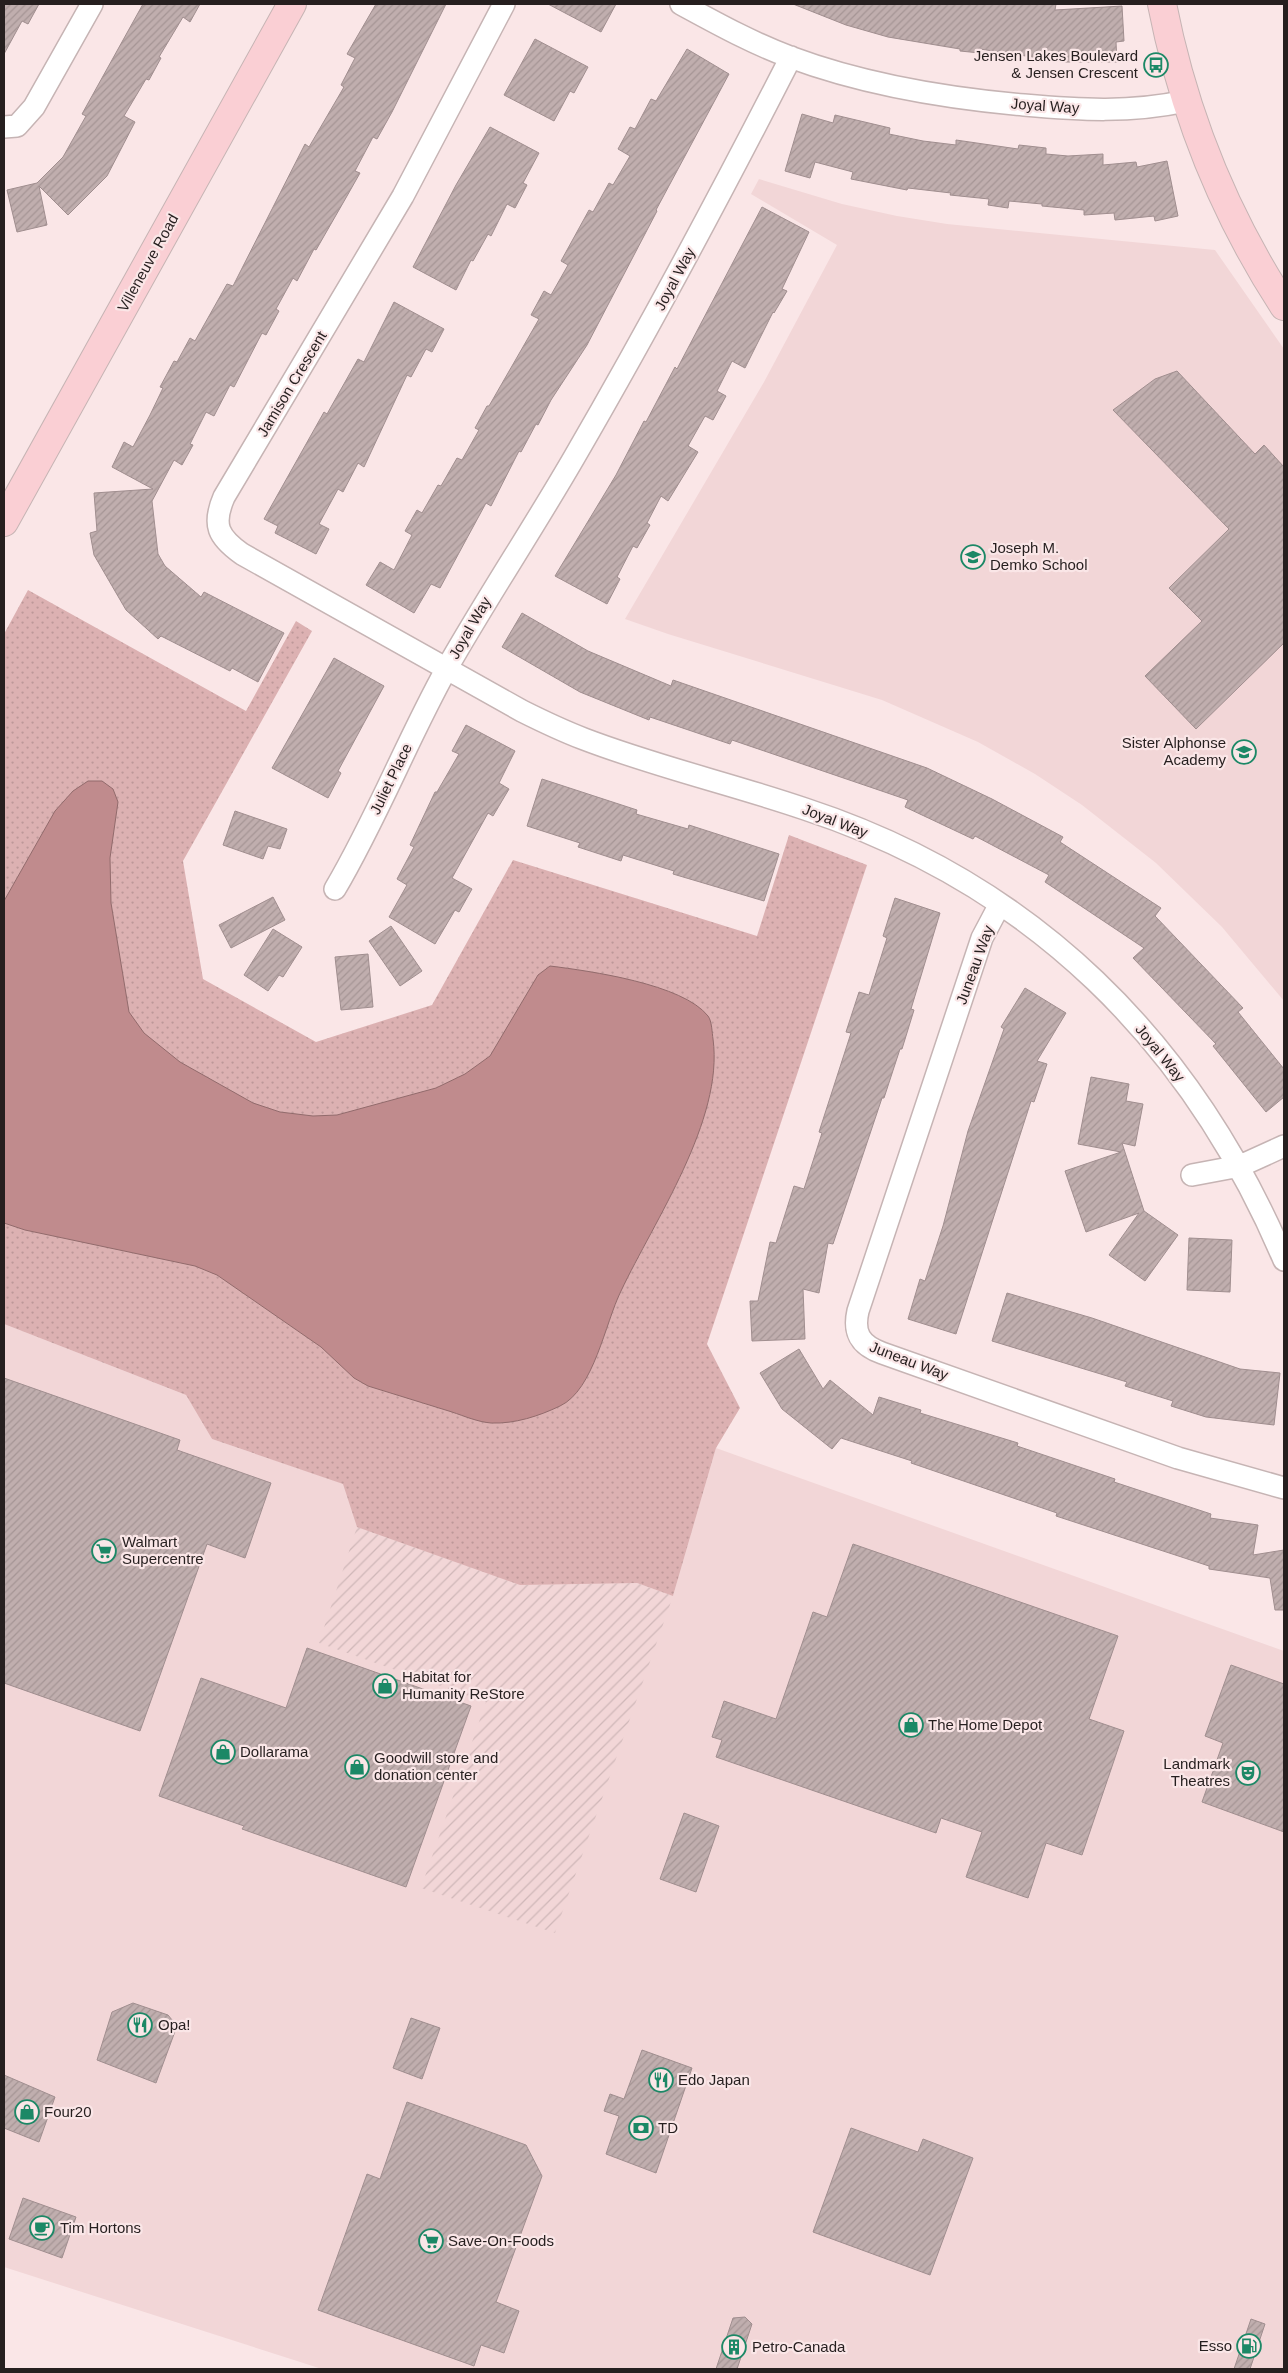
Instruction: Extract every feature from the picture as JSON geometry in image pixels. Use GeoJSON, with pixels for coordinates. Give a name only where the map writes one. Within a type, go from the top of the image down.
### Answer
{"type":"FeatureCollection","features":[{"type":"Feature","properties":{"kind":"main road","name":"Villeneuve Road"},"geometry":{"type":"LineString","coordinates":[[4,522],[292,4]]}},
{"type":"Feature","properties":{"kind":"main road"},"geometry":{"type":"LineString","coordinates":[[1162,4],[1186,101],[1198,134],[1229,208],[1259,266],[1284,306]]}},
{"type":"Feature","properties":{"kind":"street"},"geometry":{"type":"LineString","coordinates":[[4,127],[16,126],[34,108],[92,4]]}},
{"type":"Feature","properties":{"kind":"street","name":"Jamison Crescent"},"geometry":{"type":"LineString","coordinates":[[447,669],[242,554],[222,536],[218,526],[218,516],[224,496],[403,196],[504,4]]}},
{"type":"Feature","properties":{"kind":"street"},"geometry":{"type":"LineString","coordinates":[[681,4],[791,57]]}},
{"type":"Feature","properties":{"kind":"street","name":"Joyal Way"},"geometry":{"type":"LineString","coordinates":[[1186,101],[1154,108],[1112,110],[978,101],[894,87],[791,57],[626,368],[447,669],[522,711],[582,738],[806,809],[890,842],[944,869],[1000,904],[1045,937],[1087,973],[1144,1031],[1196,1098],[1240,1166]]}},
{"type":"Feature","properties":{"kind":"street","name":"Juliet Place"},"geometry":{"type":"LineString","coordinates":[[335,889],[355,856],[413,733],[447,669]]}},
{"type":"Feature","properties":{"kind":"street","name":"Juneau Way"},"geometry":{"type":"LineString","coordinates":[[1000,904],[982,938],[858,1311],[855,1324],[859,1339],[873,1350],[1178,1458],[1284,1488]]}},
{"type":"Feature","properties":{"kind":"street"},"geometry":{"type":"LineString","coordinates":[[1192,1175],[1240,1166],[1284,1146]]}},
{"type":"Feature","properties":{"kind":"street"},"geometry":{"type":"LineString","coordinates":[[1240,1166],[1284,1260]]}},
{"type":"Feature","properties":{"kind":"shaded area","name":"Joseph M. Demko School"},"geometry":{"type":"Polygon","coordinates":[[[759,179],[842,204],[947,224],[1215,250],[1284,349],[1284,1001],[1222,927],[1156,863],[1082,805],[1035,774],[978,742],[882,700],[625,619],[764,382],[837,245],[751,194],[759,179]]]}},
{"type":"Feature","properties":{"kind":"shaded area"},"geometry":{"type":"Polygon","coordinates":[[[28,590],[246,711],[296,621],[312,631],[183,861],[203,979],[316,1042],[432,1005],[513,860],[757,936],[789,835],[867,865],[707,1344],[740,1408],[716,1448],[673,1596],[637,1583],[520,1585],[357,1527],[343,1484],[212,1439],[186,1395],[4,1324],[4,634],[28,590]]]}},
{"type":"Feature","properties":{"kind":"shaded area"},"geometry":{"type":"Polygon","coordinates":[[[88,781],[102,781],[113,789],[118,802],[110,858],[111,903],[129,1012],[144,1033],[180,1062],[253,1103],[280,1112],[313,1116],[337,1115],[436,1088],[465,1074],[490,1056],[538,975],[550,966],[588,971],[658,987],[696,1005],[708,1016],[713,1039],[714,1070],[708,1103],[697,1136],[668,1202],[615,1304],[590,1371],[582,1386],[572,1398],[552,1410],[518,1421],[491,1423],[471,1419],[368,1386],[354,1378],[321,1347],[217,1275],[195,1266],[25,1230],[4,1223],[4,901],[55,811],[73,791],[88,781]]]}},
{"type":"Feature","properties":{"kind":"shaded area"},"geometry":{"type":"Polygon","coordinates":[[[4,1324],[186,1395],[212,1439],[673,1596],[716,1448],[1284,1651],[1284,2369],[322,2369],[4,2267],[4,1324]]]}},
{"type":"Feature","properties":{"kind":"shaded area"},"geometry":{"type":"Polygon","coordinates":[[[357,1527],[520,1585],[637,1583],[673,1596],[555,1933],[421,1888],[486,1702],[319,1643],[357,1527]]]}},
{"type":"Feature","properties":{"kind":"building"},"geometry":{"type":"Polygon","coordinates":[[[4,4],[39,4],[28,24],[22,21],[4,54],[4,4]]]}},
{"type":"Feature","properties":{"kind":"building"},"geometry":{"type":"Polygon","coordinates":[[[143,4],[200,4],[190,22],[183,17],[159,57],[161,58],[149,80],[146,79],[124,116],[135,122],[107,176],[68,215],[39,186],[47,225],[17,232],[7,190],[37,183],[63,157],[86,116],[82,114],[143,4]]]}},
{"type":"Feature","properties":{"kind":"building"},"geometry":{"type":"Polygon","coordinates":[[[376,4],[446,4],[392,112],[377,139],[373,137],[355,171],[360,173],[297,281],[293,278],[276,309],[279,311],[266,335],[262,333],[234,387],[230,385],[214,416],[206,412],[190,444],[193,445],[182,465],[174,460],[152,501],[158,554],[165,566],[201,597],[204,592],[284,633],[258,682],[232,668],[230,671],[161,636],[158,639],[126,610],[94,555],[90,533],[97,531],[94,493],[153,489],[112,467],[124,442],[133,447],[163,388],[160,387],[174,361],[177,362],[190,338],[195,341],[227,284],[233,286],[305,144],[309,147],[344,87],[341,85],[355,58],[347,54],[376,4]]]}},
{"type":"Feature","properties":{"kind":"building"},"geometry":{"type":"Polygon","coordinates":[[[548,4],[616,4],[601,32],[548,4]]]}},
{"type":"Feature","properties":{"kind":"building"},"geometry":{"type":"Polygon","coordinates":[[[793,4],[1056,4],[1055,10],[1122,6],[1124,41],[1116,42],[1117,62],[1065,62],[980,49],[980,53],[960,51],[960,49],[888,37],[846,25],[793,4]]]}},
{"type":"Feature","properties":{"kind":"building"},"geometry":{"type":"Polygon","coordinates":[[[535,39],[588,67],[574,93],[570,91],[554,121],[504,95],[535,39]]]}},
{"type":"Feature","properties":{"kind":"building"},"geometry":{"type":"Polygon","coordinates":[[[687,49],[729,74],[656,210],[587,345],[551,400],[538,425],[536,424],[521,452],[519,451],[491,506],[486,503],[440,588],[431,584],[414,613],[366,585],[380,562],[394,570],[412,535],[405,531],[417,510],[422,513],[438,485],[441,486],[457,458],[462,460],[479,430],[475,428],[487,406],[489,406],[539,319],[531,315],[544,291],[551,295],[568,265],[561,261],[589,210],[593,212],[609,183],[613,185],[630,156],[618,149],[630,127],[635,129],[651,99],[656,101],[687,49]]]}},
{"type":"Feature","properties":{"kind":"building"},"geometry":{"type":"Polygon","coordinates":[[[802,114],[833,123],[835,115],[890,128],[889,134],[923,141],[956,145],[956,140],[1018,149],[1019,145],[1046,148],[1046,154],[1068,156],[1103,154],[1103,165],[1136,162],[1137,167],[1167,161],[1178,216],[1155,221],[1154,216],[1115,220],[1114,213],[1084,215],[1084,210],[1009,201],[1008,208],[988,205],[989,199],[908,188],[907,190],[851,179],[853,172],[815,162],[810,178],[785,171],[802,114]]]}},
{"type":"Feature","properties":{"kind":"building"},"geometry":{"type":"Polygon","coordinates":[[[490,127],[539,153],[523,183],[527,185],[515,208],[507,204],[491,236],[488,234],[473,261],[471,260],[456,290],[413,267],[456,185],[490,127]]]}},
{"type":"Feature","properties":{"kind":"building"},"geometry":{"type":"Polygon","coordinates":[[[762,207],[809,232],[782,289],[787,291],[773,312],[745,368],[732,361],[717,391],[726,396],[713,420],[705,416],[688,446],[698,452],[668,501],[661,496],[647,523],[650,525],[637,548],[633,546],[617,577],[620,579],[607,604],[555,576],[616,475],[675,367],[677,369],[762,207]]]}},
{"type":"Feature","properties":{"kind":"building"},"geometry":{"type":"Polygon","coordinates":[[[394,302],[444,329],[432,352],[426,349],[411,377],[407,375],[364,467],[358,463],[343,492],[338,489],[319,524],[329,529],[316,554],[275,533],[278,526],[264,519],[324,412],[327,414],[358,359],[364,362],[394,302]]]}},
{"type":"Feature","properties":{"kind":"building"},"geometry":{"type":"Polygon","coordinates":[[[1177,371],[1255,454],[1264,445],[1284,467],[1284,643],[1196,729],[1145,676],[1202,621],[1169,588],[1229,529],[1113,410],[1155,379],[1177,371]]]}},
{"type":"Feature","properties":{"kind":"building"},"geometry":{"type":"Polygon","coordinates":[[[522,613],[588,651],[671,686],[673,680],[927,768],[992,799],[1063,837],[1060,842],[1161,908],[1155,916],[1243,1008],[1238,1012],[1284,1069],[1284,1097],[1266,1112],[1213,1046],[1216,1044],[1133,958],[1144,948],[1045,882],[1049,875],[975,836],[973,839],[905,807],[908,800],[732,740],[730,744],[650,717],[649,720],[580,692],[502,647],[522,613]]]}},
{"type":"Feature","properties":{"kind":"building"},"geometry":{"type":"Polygon","coordinates":[[[334,658],[384,686],[338,771],[341,773],[328,798],[272,768],[334,658]]]}},
{"type":"Feature","properties":{"kind":"building"},"geometry":{"type":"Polygon","coordinates":[[[466,725],[515,751],[499,783],[509,789],[493,816],[488,813],[452,878],[472,889],[459,912],[455,910],[435,944],[389,917],[407,885],[397,879],[414,847],[410,845],[435,792],[437,792],[459,754],[452,751],[466,725]]]}},
{"type":"Feature","properties":{"kind":"building"},"geometry":{"type":"Polygon","coordinates":[[[542,779],[637,810],[636,814],[688,829],[689,825],[779,854],[764,901],[673,874],[674,871],[623,855],[621,861],[578,847],[580,843],[527,826],[542,779]]]}},
{"type":"Feature","properties":{"kind":"building"},"geometry":{"type":"Polygon","coordinates":[[[235,811],[287,829],[280,849],[268,846],[263,859],[223,845],[235,811]]]}},
{"type":"Feature","properties":{"kind":"building"},"geometry":{"type":"Polygon","coordinates":[[[273,897],[285,920],[231,948],[219,925],[273,897]]]}},
{"type":"Feature","properties":{"kind":"building"},"geometry":{"type":"Polygon","coordinates":[[[895,898],[940,913],[911,1009],[914,1010],[902,1049],[900,1049],[884,1098],[882,1098],[833,1244],[828,1243],[819,1293],[803,1289],[805,1339],[752,1341],[750,1301],[758,1301],[770,1242],[776,1243],[794,1186],[804,1189],[822,1133],[819,1132],[851,1033],[846,1032],[859,992],[869,995],[887,938],[883,936],[895,898]]]}},
{"type":"Feature","properties":{"kind":"building"},"geometry":{"type":"Polygon","coordinates":[[[391,926],[422,971],[400,986],[369,941],[391,926]]]}},
{"type":"Feature","properties":{"kind":"building"},"geometry":{"type":"Polygon","coordinates":[[[273,929],[302,947],[283,977],[279,975],[268,991],[244,975],[273,929]]]}},
{"type":"Feature","properties":{"kind":"building"},"geometry":{"type":"Polygon","coordinates":[[[368,954],[373,1007],[341,1010],[335,957],[368,954]]]}},
{"type":"Feature","properties":{"kind":"building"},"geometry":{"type":"Polygon","coordinates":[[[1025,988],[1066,1013],[1037,1061],[1047,1064],[1034,1102],[1031,1101],[956,1334],[908,1319],[920,1279],[925,1281],[943,1226],[968,1131],[1004,1029],[1001,1027],[1025,988]]]}},
{"type":"Feature","properties":{"kind":"building"},"geometry":{"type":"Polygon","coordinates":[[[1091,1077],[1129,1084],[1126,1101],[1143,1104],[1135,1146],[1122,1143],[1144,1211],[1178,1235],[1145,1281],[1109,1255],[1139,1213],[1086,1232],[1065,1171],[1121,1152],[1078,1144],[1091,1077]]]}},
{"type":"Feature","properties":{"kind":"building"},"geometry":{"type":"Polygon","coordinates":[[[1189,1238],[1232,1240],[1230,1292],[1187,1290],[1189,1238]]]}},
{"type":"Feature","properties":{"kind":"building"},"geometry":{"type":"Polygon","coordinates":[[[1007,1293],[1092,1318],[1240,1369],[1280,1373],[1274,1425],[1206,1417],[1171,1406],[1173,1401],[1125,1386],[1127,1382],[992,1341],[1007,1293]]]}},
{"type":"Feature","properties":{"kind":"building"},"geometry":{"type":"Polygon","coordinates":[[[799,1349],[823,1389],[830,1380],[873,1415],[879,1397],[921,1410],[920,1413],[1018,1443],[1017,1446],[1115,1479],[1114,1482],[1211,1514],[1210,1518],[1258,1525],[1253,1555],[1284,1550],[1284,1610],[1275,1610],[1270,1578],[1209,1569],[1209,1566],[1056,1516],[1057,1513],[911,1463],[912,1461],[841,1438],[832,1449],[782,1409],[760,1373],[799,1349]]]}},
{"type":"Feature","properties":{"kind":"building","name":"Walmart Supercentre"},"geometry":{"type":"Polygon","coordinates":[[[4,1378],[180,1440],[177,1450],[271,1483],[245,1558],[207,1544],[140,1731],[4,1683],[4,1378]]]}},
{"type":"Feature","properties":{"kind":"building","name":"The Home Depot"},"geometry":{"type":"Polygon","coordinates":[[[853,1544],[1118,1636],[1089,1719],[1124,1731],[1082,1855],[1046,1843],[1028,1898],[966,1877],[982,1832],[941,1818],[936,1833],[716,1757],[722,1740],[712,1737],[724,1701],[776,1719],[813,1612],[827,1617],[853,1544]]]}},
{"type":"Feature","properties":{"kind":"building","name":"Goodwill store and donation center"},"geometry":{"type":"Polygon","coordinates":[[[307,1648],[471,1706],[406,1887],[242,1829],[244,1826],[159,1796],[201,1678],[286,1708],[307,1648]]]}},
{"type":"Feature","properties":{"kind":"building","name":"Landmark Theatres"},"geometry":{"type":"Polygon","coordinates":[[[1231,1665],[1284,1684],[1284,1832],[1202,1802],[1223,1743],[1205,1736],[1231,1665]]]}},
{"type":"Feature","properties":{"kind":"building"},"geometry":{"type":"Polygon","coordinates":[[[684,1813],[719,1826],[696,1892],[660,1879],[684,1813]]]}},
{"type":"Feature","properties":{"kind":"building"},"geometry":{"type":"Polygon","coordinates":[[[133,2003],[168,2015],[177,2026],[156,2083],[97,2060],[112,2012],[133,2003]]]}},
{"type":"Feature","properties":{"kind":"building"},"geometry":{"type":"Polygon","coordinates":[[[411,2018],[440,2028],[422,2079],[393,2068],[411,2018]]]}},
{"type":"Feature","properties":{"kind":"building"},"geometry":{"type":"Polygon","coordinates":[[[642,2050],[692,2068],[656,2173],[606,2154],[619,2116],[604,2111],[610,2094],[624,2099],[642,2050]]]}},
{"type":"Feature","properties":{"kind":"building","name":"Four20"},"geometry":{"type":"Polygon","coordinates":[[[4,2075],[55,2097],[39,2142],[4,2128],[4,2075]]]}},
{"type":"Feature","properties":{"kind":"building","name":"Save-On-Foods"},"geometry":{"type":"Polygon","coordinates":[[[407,2102],[526,2145],[542,2176],[496,2302],[519,2311],[504,2353],[481,2345],[474,2366],[318,2310],[367,2174],[380,2179],[407,2102]]]}},
{"type":"Feature","properties":{"kind":"building"},"geometry":{"type":"Polygon","coordinates":[[[851,2128],[918,2152],[923,2139],[973,2158],[930,2275],[813,2232],[851,2128]]]}},
{"type":"Feature","properties":{"kind":"building","name":"Tim Hortons"},"geometry":{"type":"Polygon","coordinates":[[[23,2198],[76,2217],[62,2258],[9,2239],[23,2198]]]}},
{"type":"Feature","properties":{"kind":"building","name":"Petro-Canada"},"geometry":{"type":"Polygon","coordinates":[[[745,2317],[752,2324],[737,2369],[716,2369],[733,2318],[745,2317]]]}},
{"type":"Feature","properties":{"kind":"building","name":"Esso"},"geometry":{"type":"Polygon","coordinates":[[[1251,2319],[1265,2324],[1250,2369],[1234,2369],[1251,2319]]]}},
{"type":"Feature","properties":{"kind":"place","name":"Jensen Lakes Boulevard & Jensen Crescent"},"geometry":{"type":"Point","coordinates":[1156,65]}},
{"type":"Feature","properties":{"kind":"place","name":"Joseph M. Demko School"},"geometry":{"type":"Point","coordinates":[973,557]}},
{"type":"Feature","properties":{"kind":"place","name":"Sister Alphonse Academy"},"geometry":{"type":"Point","coordinates":[1244,752]}},
{"type":"Feature","properties":{"kind":"place","name":"Walmart Supercentre"},"geometry":{"type":"Point","coordinates":[104,1551]}},
{"type":"Feature","properties":{"kind":"place","name":"Habitat for Humanity ReStore"},"geometry":{"type":"Point","coordinates":[385,1686]}},
{"type":"Feature","properties":{"kind":"place","name":"The Home Depot"},"geometry":{"type":"Point","coordinates":[911,1725]}},
{"type":"Feature","properties":{"kind":"place","name":"Dollarama"},"geometry":{"type":"Point","coordinates":[223,1752]}},
{"type":"Feature","properties":{"kind":"place","name":"Goodwill store and donation center"},"geometry":{"type":"Point","coordinates":[357,1767]}},
{"type":"Feature","properties":{"kind":"place","name":"Landmark Theatres"},"geometry":{"type":"Point","coordinates":[1248,1773]}},
{"type":"Feature","properties":{"kind":"place","name":"Opa!"},"geometry":{"type":"Point","coordinates":[140,2025]}},
{"type":"Feature","properties":{"kind":"place","name":"Edo Japan"},"geometry":{"type":"Point","coordinates":[661,2080]}},
{"type":"Feature","properties":{"kind":"place","name":"Four20"},"geometry":{"type":"Point","coordinates":[27,2112]}},
{"type":"Feature","properties":{"kind":"place","name":"TD"},"geometry":{"type":"Point","coordinates":[641,2128]}},
{"type":"Feature","properties":{"kind":"place","name":"Tim Hortons"},"geometry":{"type":"Point","coordinates":[42,2228]}},
{"type":"Feature","properties":{"kind":"place","name":"Save-On-Foods"},"geometry":{"type":"Point","coordinates":[431,2241]}},
{"type":"Feature","properties":{"kind":"place","name":"Esso"},"geometry":{"type":"Point","coordinates":[1249,2346]}},
{"type":"Feature","properties":{"kind":"place","name":"Petro-Canada"},"geometry":{"type":"Point","coordinates":[734,2347]}}]}
